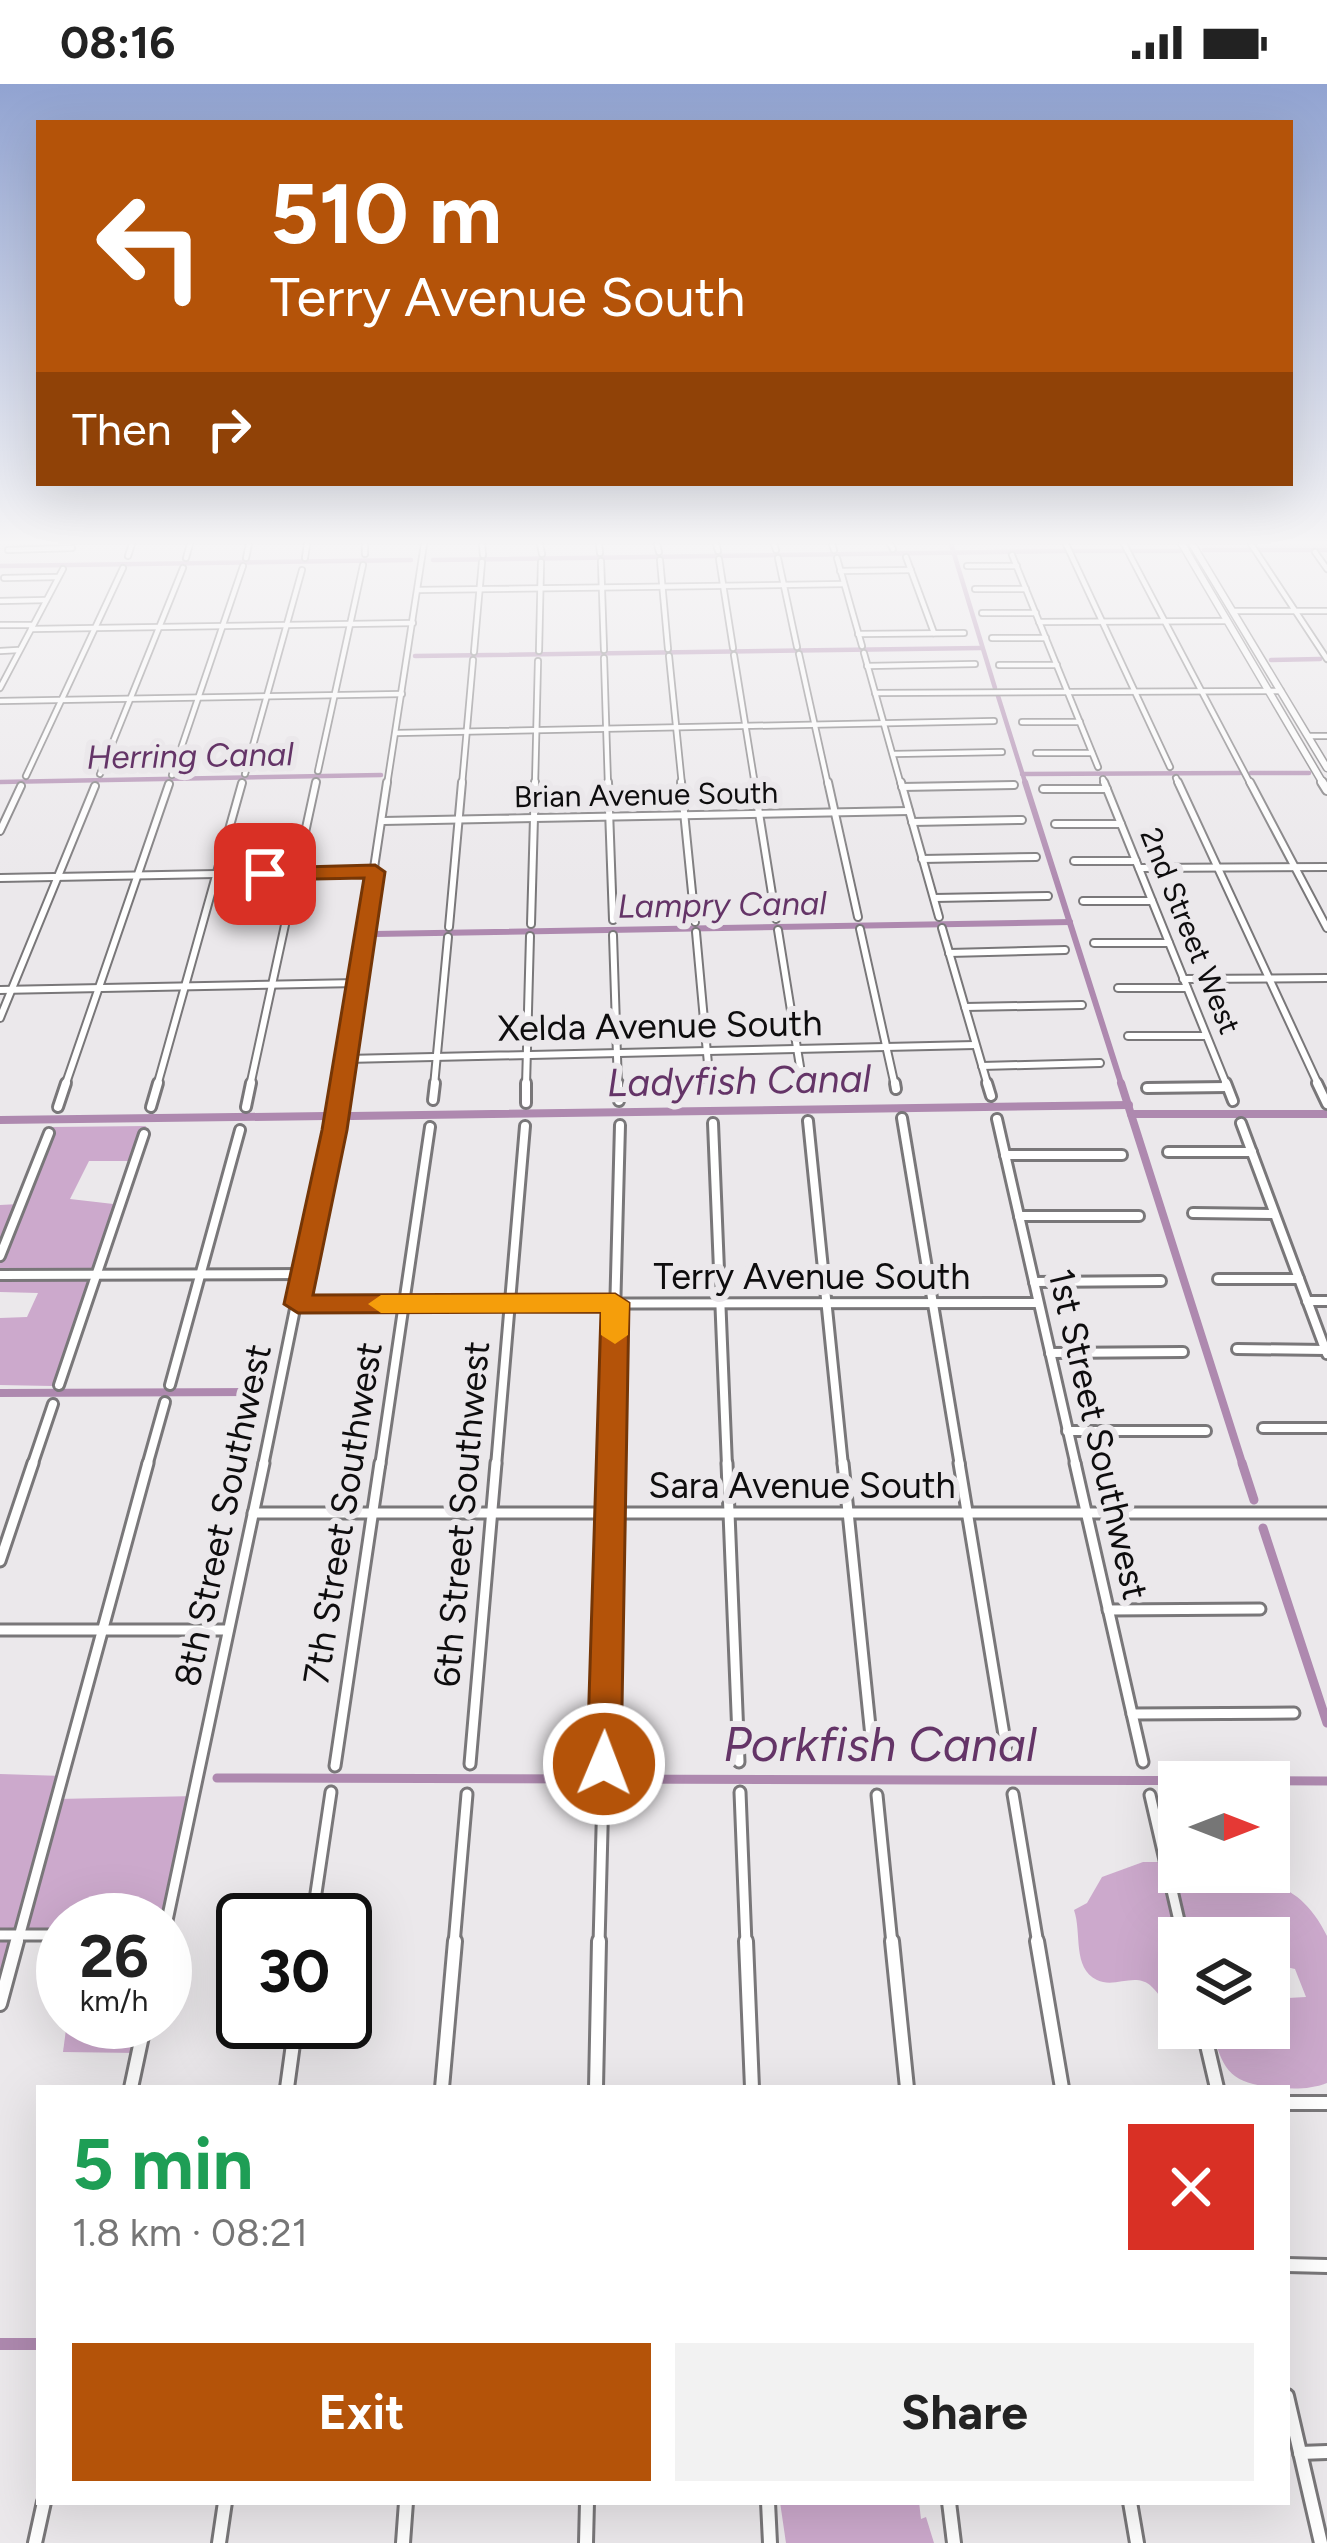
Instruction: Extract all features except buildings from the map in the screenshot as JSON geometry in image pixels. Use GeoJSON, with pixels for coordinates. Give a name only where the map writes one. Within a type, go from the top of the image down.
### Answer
{"type":"FeatureCollection","features":[{"type":"Feature","properties":{"kind":"main road"},"geometry":{"type":"LineString","coordinates":[[1250,659],[1327,790]]}},
{"type":"Feature","properties":{"kind":"main road"},"geometry":{"type":"LineString","coordinates":[[1261,659],[1327,768]]}},
{"type":"Feature","properties":{"kind":"main road"},"geometry":{"type":"LineString","coordinates":[[1280,710],[1308,736]]}},
{"type":"Feature","properties":{"kind":"street"},"geometry":{"type":"LineString","coordinates":[[26,776],[81,659]]}},
{"type":"Feature","properties":{"kind":"street"},"geometry":{"type":"LineString","coordinates":[[100,774],[146,659]]}},
{"type":"Feature","properties":{"kind":"street"},"geometry":{"type":"LineString","coordinates":[[58,1107],[212,659]]}},
{"type":"Feature","properties":{"kind":"street"},"geometry":{"type":"LineString","coordinates":[[152,1108],[277,659]]}},
{"type":"Feature","properties":{"kind":"street"},"geometry":{"type":"LineString","coordinates":[[318,772],[342,659]]}},
{"type":"Feature","properties":{"kind":"street","name":"8th Street Southwest"},"geometry":{"type":"LineString","coordinates":[[173,1893],[346,1059],[407,659]]}},
{"type":"Feature","properties":{"kind":"street"},"geometry":{"type":"LineString","coordinates":[[433,1100],[473,659]]}},
{"type":"Feature","properties":{"kind":"street"},"geometry":{"type":"LineString","coordinates":[[604,659],[613,920]]}},
{"type":"Feature","properties":{"kind":"street"},"geometry":{"type":"LineString","coordinates":[[670,659],[711,1093]]}},
{"type":"Feature","properties":{"kind":"street"},"geometry":{"type":"LineString","coordinates":[[734,659],[776,919]]}},
{"type":"Feature","properties":{"kind":"street"},"geometry":{"type":"LineString","coordinates":[[800,659],[858,917]]}},
{"type":"Feature","properties":{"kind":"street"},"geometry":{"type":"LineString","coordinates":[[866,659],[939,917]]}},
{"type":"Feature","properties":{"kind":"street"},"geometry":{"type":"LineString","coordinates":[[1055,659],[1098,767]]}},
{"type":"Feature","properties":{"kind":"street"},"geometry":{"type":"LineString","coordinates":[[1119,659],[1170,767]]}},
{"type":"Feature","properties":{"kind":"street"},"geometry":{"type":"LineString","coordinates":[[1185,659],[1327,928]]}},
{"type":"Feature","properties":{"kind":"street"},"geometry":{"type":"LineString","coordinates":[[531,924],[538,661]]}},
{"type":"Feature","properties":{"kind":"street"},"geometry":{"type":"LineString","coordinates":[[868,666],[975,664]]}},
{"type":"Feature","properties":{"kind":"street"},"geometry":{"type":"LineString","coordinates":[[999,664],[1057,664]]}},
{"type":"Feature","properties":{"kind":"street"},"geometry":{"type":"LineString","coordinates":[[0,688],[3,677]]}},
{"type":"Feature","properties":{"kind":"street"},"geometry":{"type":"LineString","coordinates":[[875,693],[1281,691]]}},
{"type":"Feature","properties":{"kind":"street"},"geometry":{"type":"LineString","coordinates":[[0,700],[402,694]]}},
{"type":"Feature","properties":{"kind":"street"},"geometry":{"type":"LineString","coordinates":[[396,733],[994,721]]}},
{"type":"Feature","properties":{"kind":"street"},"geometry":{"type":"LineString","coordinates":[[1022,722],[1080,722]]}},
{"type":"Feature","properties":{"kind":"street"},"geometry":{"type":"LineString","coordinates":[[1308,736],[1327,736]]}},
{"type":"Feature","properties":{"kind":"street"},"geometry":{"type":"LineString","coordinates":[[893,754],[1003,752]]}},
{"type":"Feature","properties":{"kind":"street"},"geometry":{"type":"LineString","coordinates":[[1036,753],[1092,753]]}},
{"type":"Feature","properties":{"kind":"street"},"geometry":{"type":"LineString","coordinates":[[1176,778],[1327,1104]]}},
{"type":"Feature","properties":{"kind":"street","name":"2nd Street West"},"geometry":{"type":"LineString","coordinates":[[1103,779],[1233,1101]]}},
{"type":"Feature","properties":{"kind":"street"},"geometry":{"type":"LineString","coordinates":[[246,1106],[316,781]]}},
{"type":"Feature","properties":{"kind":"street"},"geometry":{"type":"LineString","coordinates":[[902,787],[1014,785]]}},
{"type":"Feature","properties":{"kind":"street"},"geometry":{"type":"LineString","coordinates":[[0,831],[21,786]]}},
{"type":"Feature","properties":{"kind":"street"},"geometry":{"type":"LineString","coordinates":[[0,1018],[94,786]]}},
{"type":"Feature","properties":{"kind":"street"},"geometry":{"type":"LineString","coordinates":[[1043,789],[1107,789]]}},
{"type":"Feature","properties":{"kind":"street","name":"Brian Avenue South"},"geometry":{"type":"LineString","coordinates":[[383,820],[909,811]]}},
{"type":"Feature","properties":{"kind":"street"},"geometry":{"type":"LineString","coordinates":[[912,822],[1022,820]]}},
{"type":"Feature","properties":{"kind":"street"},"geometry":{"type":"LineString","coordinates":[[1055,824],[1121,824]]}},
{"type":"Feature","properties":{"kind":"street"},"geometry":{"type":"LineString","coordinates":[[922,859],[1036,857]]}},
{"type":"Feature","properties":{"kind":"street"},"geometry":{"type":"LineString","coordinates":[[1074,861],[1217,868],[1327,867]]}},
{"type":"Feature","properties":{"kind":"street"},"geometry":{"type":"LineString","coordinates":[[0,878],[375,872]]}},
{"type":"Feature","properties":{"kind":"street"},"geometry":{"type":"LineString","coordinates":[[934,898],[1048,896]]}},
{"type":"Feature","properties":{"kind":"street"},"geometry":{"type":"LineString","coordinates":[[1083,901],[1152,901]]}},
{"type":"Feature","properties":{"kind":"street"},"geometry":{"type":"LineString","coordinates":[[942,928],[991,1096]]}},
{"type":"Feature","properties":{"kind":"street"},"geometry":{"type":"LineString","coordinates":[[860,929],[896,1089]]}},
{"type":"Feature","properties":{"kind":"street"},"geometry":{"type":"LineString","coordinates":[[778,930],[802,1079]]}},
{"type":"Feature","properties":{"kind":"street"},"geometry":{"type":"LineString","coordinates":[[526,1103],[530,935]]}},
{"type":"Feature","properties":{"kind":"street"},"geometry":{"type":"LineString","coordinates":[[614,935],[620,1101]]}},
{"type":"Feature","properties":{"kind":"street"},"geometry":{"type":"LineString","coordinates":[[1094,943],[1168,943]]}},
{"type":"Feature","properties":{"kind":"street"},"geometry":{"type":"LineString","coordinates":[[949,953],[1065,950]]}},
{"type":"Feature","properties":{"kind":"street"},"geometry":{"type":"LineString","coordinates":[[1118,988],[1327,978]]}},
{"type":"Feature","properties":{"kind":"street"},"geometry":{"type":"LineString","coordinates":[[0,990],[358,983]]}},
{"type":"Feature","properties":{"kind":"street"},"geometry":{"type":"LineString","coordinates":[[965,1007],[1082,1005]]}},
{"type":"Feature","properties":{"kind":"street"},"geometry":{"type":"LineString","coordinates":[[1128,1036],[1206,1036]]}},
{"type":"Feature","properties":{"kind":"street","name":"Xelda Avenue South"},"geometry":{"type":"LineString","coordinates":[[346,1059],[975,1045]]}},
{"type":"Feature","properties":{"kind":"street"},"geometry":{"type":"LineString","coordinates":[[982,1066],[1100,1063]]}},
{"type":"Feature","properties":{"kind":"street"},"geometry":{"type":"LineString","coordinates":[[1147,1088],[1227,1088]]}},
{"type":"Feature","properties":{"kind":"street"},"geometry":{"type":"LineString","coordinates":[[902,1118],[1008,1760]]}},
{"type":"Feature","properties":{"kind":"street","name":"1st Street Southwest"},"geometry":{"type":"LineString","coordinates":[[997,1119],[1143,1762]]}},
{"type":"Feature","properties":{"kind":"street"},"geometry":{"type":"LineString","coordinates":[[808,1121],[873,1756]]}},
{"type":"Feature","properties":{"kind":"street"},"geometry":{"type":"LineString","coordinates":[[713,1123],[739,1762]]}},
{"type":"Feature","properties":{"kind":"street"},"geometry":{"type":"LineString","coordinates":[[1237,1349],[1326,1352],[1241,1123]]}},
{"type":"Feature","properties":{"kind":"street","name":"7th Street Southwest"},"geometry":{"type":"LineString","coordinates":[[335,1766],[430,1126]]}},
{"type":"Feature","properties":{"kind":"street","name":"6th Street Southwest"},"geometry":{"type":"LineString","coordinates":[[470,1764],[525,1126]]}},
{"type":"Feature","properties":{"kind":"street"},"geometry":{"type":"LineString","coordinates":[[604,1764],[620,1126]]}},
{"type":"Feature","properties":{"kind":"street"},"geometry":{"type":"LineString","coordinates":[[170,1385],[240,1130]]}},
{"type":"Feature","properties":{"kind":"street"},"geometry":{"type":"LineString","coordinates":[[0,1256],[49,1133]]}},
{"type":"Feature","properties":{"kind":"street"},"geometry":{"type":"LineString","coordinates":[[59,1385],[144,1133]]}},
{"type":"Feature","properties":{"kind":"street"},"geometry":{"type":"LineString","coordinates":[[1168,1152],[1252,1152]]}},
{"type":"Feature","properties":{"kind":"street"},"geometry":{"type":"LineString","coordinates":[[1005,1155],[1122,1155]]}},
{"type":"Feature","properties":{"kind":"street"},"geometry":{"type":"LineString","coordinates":[[1193,1213],[1274,1214]]}},
{"type":"Feature","properties":{"kind":"street"},"geometry":{"type":"LineString","coordinates":[[1019,1216],[1139,1216]]}},
{"type":"Feature","properties":{"kind":"street"},"geometry":{"type":"LineString","coordinates":[[0,1275],[304,1274]]}},
{"type":"Feature","properties":{"kind":"street"},"geometry":{"type":"LineString","coordinates":[[1218,1279],[1299,1279]]}},
{"type":"Feature","properties":{"kind":"street"},"geometry":{"type":"LineString","coordinates":[[1034,1282],[1161,1281]]}},
{"type":"Feature","properties":{"kind":"street"},"geometry":{"type":"LineString","coordinates":[[1307,1301],[1327,1301]]}},
{"type":"Feature","properties":{"kind":"street","name":"Terry Avenue South"},"geometry":{"type":"LineString","coordinates":[[298,1304],[1038,1303]]}},
{"type":"Feature","properties":{"kind":"street"},"geometry":{"type":"LineString","coordinates":[[1050,1353],[1183,1352]]}},
{"type":"Feature","properties":{"kind":"street"},"geometry":{"type":"LineString","coordinates":[[0,2004],[165,1402]]}},
{"type":"Feature","properties":{"kind":"street"},"geometry":{"type":"LineString","coordinates":[[0,1561],[52,1404]]}},
{"type":"Feature","properties":{"kind":"street"},"geometry":{"type":"LineString","coordinates":[[1263,1428],[1327,1428]]}},
{"type":"Feature","properties":{"kind":"street"},"geometry":{"type":"LineString","coordinates":[[1067,1431],[1206,1430]]}},
{"type":"Feature","properties":{"kind":"street","name":"Sara Avenue South"},"geometry":{"type":"LineString","coordinates":[[253,1513],[1327,1513]]}},
{"type":"Feature","properties":{"kind":"street"},"geometry":{"type":"LineString","coordinates":[[1108,1610],[1260,1610]]}},
{"type":"Feature","properties":{"kind":"street"},"geometry":{"type":"LineString","coordinates":[[0,1630],[229,1630]]}},
{"type":"Feature","properties":{"kind":"street"},"geometry":{"type":"LineString","coordinates":[[1132,1714],[1294,1713]]}},
{"type":"Feature","properties":{"kind":"street"},"geometry":{"type":"LineString","coordinates":[[316,1893],[331,1792]]}},
{"type":"Feature","properties":{"kind":"street"},"geometry":{"type":"LineString","coordinates":[[596,2085],[603,1792]]}},
{"type":"Feature","properties":{"kind":"street"},"geometry":{"type":"LineString","coordinates":[[740,1792],[752,2085]]}},
{"type":"Feature","properties":{"kind":"street"},"geometry":{"type":"LineString","coordinates":[[442,2085],[467,1794]]}},
{"type":"Feature","properties":{"kind":"street"},"geometry":{"type":"LineString","coordinates":[[1013,1794],[1062,2085]]}},
{"type":"Feature","properties":{"kind":"street"},"geometry":{"type":"LineString","coordinates":[[878,1795],[908,2085]]}},
{"type":"Feature","properties":{"kind":"street"},"geometry":{"type":"LineString","coordinates":[[1150,1795],[1158,1818]]}},
{"type":"Feature","properties":{"kind":"street"},"geometry":{"type":"LineString","coordinates":[[0,1935],[36,1935]]}},
{"type":"Feature","properties":{"kind":"street"},"geometry":{"type":"LineString","coordinates":[[132,2085],[140,2049]]}},
{"type":"Feature","properties":{"kind":"street"},"geometry":{"type":"LineString","coordinates":[[286,2085],[292,2049]]}},
{"type":"Feature","properties":{"kind":"street"},"geometry":{"type":"LineString","coordinates":[[1208,2049],[1216,2085]]}},
{"type":"Feature","properties":{"kind":"street"},"geometry":{"type":"LineString","coordinates":[[1290,2103],[1327,2103]]}},
{"type":"Feature","properties":{"kind":"street"},"geometry":{"type":"LineString","coordinates":[[1290,2266],[1327,2266]]}},
{"type":"Feature","properties":{"kind":"street"},"geometry":{"type":"LineString","coordinates":[[1290,2409],[1321,2543]]}},
{"type":"Feature","properties":{"kind":"street"},"geometry":{"type":"LineString","coordinates":[[1300,2453],[1327,2452]]}},
{"type":"Feature","properties":{"kind":"street"},"geometry":{"type":"LineString","coordinates":[[35,2543],[43,2505]]}},
{"type":"Feature","properties":{"kind":"street"},"geometry":{"type":"LineString","coordinates":[[219,2543],[225,2505]]}},
{"type":"Feature","properties":{"kind":"street"},"geometry":{"type":"LineString","coordinates":[[403,2543],[406,2505]]}},
{"type":"Feature","properties":{"kind":"street"},"geometry":{"type":"LineString","coordinates":[[586,2505],[586,2543]]}},
{"type":"Feature","properties":{"kind":"street"},"geometry":{"type":"LineString","coordinates":[[768,2505],[770,2543]]}},
{"type":"Feature","properties":{"kind":"street"},"geometry":{"type":"LineString","coordinates":[[950,2505],[953,2543]]}},
{"type":"Feature","properties":{"kind":"street"},"geometry":{"type":"LineString","coordinates":[[1131,2505],[1137,2543]]}},
{"type":"Feature","properties":{"kind":"shaded area"},"geometry":{"type":"Polygon","coordinates":[[[146,1126],[133,1161],[89,1161],[70,1199],[122,1205],[52,1386],[0,1385],[0,1318],[27,1317],[38,1293],[0,1292],[0,1205],[19,1204],[52,1127],[146,1126]]]}},
{"type":"Feature","properties":{"kind":"shaded area"},"geometry":{"type":"Polygon","coordinates":[[[0,1774],[63,1776],[58,1799],[196,1796],[172,1893],[36,1893],[36,1937],[16,1937],[0,1980],[0,1774]]]}},
{"type":"Feature","properties":{"kind":"shaded area"},"geometry":{"type":"Polygon","coordinates":[[[1143,1862],[1158,1862],[1158,1893],[1295,1895],[1327,1936],[1327,2083],[1298,2088],[1252,2084],[1226,2067],[1219,2049],[1290,2049],[1290,1998],[1306,1997],[1295,1969],[1290,1968],[1290,1917],[1158,1917],[1158,1993],[1146,1982],[1111,1983],[1089,1974],[1081,1959],[1074,1910],[1087,1903],[1102,1877],[1143,1862]]]}},
{"type":"Feature","properties":{"kind":"shaded area"},"geometry":{"type":"Polygon","coordinates":[[[63,2049],[138,2049],[137,2053],[63,2049]]]}},
{"type":"Feature","properties":{"kind":"shaded area"},"geometry":{"type":"Polygon","coordinates":[[[780,2505],[919,2505],[934,2543],[786,2543],[780,2505]]]}},
{"type":"Feature","properties":{"kind":"waterway"},"geometry":{"type":"LineString","coordinates":[[986,659],[995,688]]}},
{"type":"Feature","properties":{"kind":"waterway"},"geometry":{"type":"LineString","coordinates":[[1271,660],[1320,659]]}},
{"type":"Feature","properties":{"kind":"waterway"},"geometry":{"type":"LineString","coordinates":[[998,696],[1023,774]]}},
{"type":"Feature","properties":{"kind":"waterway"},"geometry":{"type":"LineString","coordinates":[[1023,774],[1240,773]]}},
{"type":"Feature","properties":{"kind":"waterway"},"geometry":{"type":"LineString","coordinates":[[1251,773],[1309,773]]}},
{"type":"Feature","properties":{"kind":"waterway"},"geometry":{"type":"LineString","coordinates":[[1023,774],[1026,785]]}},
{"type":"Feature","properties":{"kind":"waterway","name":"Herring Canal"},"geometry":{"type":"LineString","coordinates":[[0,782],[381,775]]}},
{"type":"Feature","properties":{"kind":"waterway"},"geometry":{"type":"LineString","coordinates":[[1025,782],[1070,922]]}},
{"type":"Feature","properties":{"kind":"waterway","name":"Lampry Canal"},"geometry":{"type":"LineString","coordinates":[[374,934],[1070,922]]}},
{"type":"Feature","properties":{"kind":"waterway"},"geometry":{"type":"LineString","coordinates":[[1070,922],[1122,1086]]}},
{"type":"Feature","properties":{"kind":"waterway"},"geometry":{"type":"LineString","coordinates":[[1121,1083],[1128,1105]]}},
{"type":"Feature","properties":{"kind":"waterway","name":"Ladyfish Canal"},"geometry":{"type":"LineString","coordinates":[[351,1116],[1128,1105]]}},
{"type":"Feature","properties":{"kind":"waterway"},"geometry":{"type":"LineString","coordinates":[[1128,1105],[1243,1466]]}},
{"type":"Feature","properties":{"kind":"waterway","name":"Ladyfish Canal"},"geometry":{"type":"LineString","coordinates":[[1131,1114],[1327,1114]]}},
{"type":"Feature","properties":{"kind":"waterway","name":"Ladyfish Canal"},"geometry":{"type":"LineString","coordinates":[[0,1120],[326,1116]]}},
{"type":"Feature","properties":{"kind":"waterway"},"geometry":{"type":"LineString","coordinates":[[0,1393],[259,1392]]}},
{"type":"Feature","properties":{"kind":"waterway"},"geometry":{"type":"LineString","coordinates":[[1242,1463],[1254,1500]]}},
{"type":"Feature","properties":{"kind":"waterway"},"geometry":{"type":"LineString","coordinates":[[1263,1528],[1327,1723]]}},
{"type":"Feature","properties":{"kind":"waterway","name":"Porkfish Canal"},"geometry":{"type":"LineString","coordinates":[[217,1778],[1327,1781]]}},
{"type":"Feature","properties":{"kind":"waterway"},"geometry":{"type":"LineString","coordinates":[[0,2344],[36,2344]]}},
{"type":"Feature","properties":{"kind":"slow traffic"},"geometry":{"type":"LineString","coordinates":[[381,1304],[615,1303],[615,1335]]}},
{"type":"Feature","properties":{"kind":"route"},"geometry":{"type":"LineString","coordinates":[[265,874],[375,872],[334,1130],[298,1304],[615,1303],[604,1764]]}}]}
